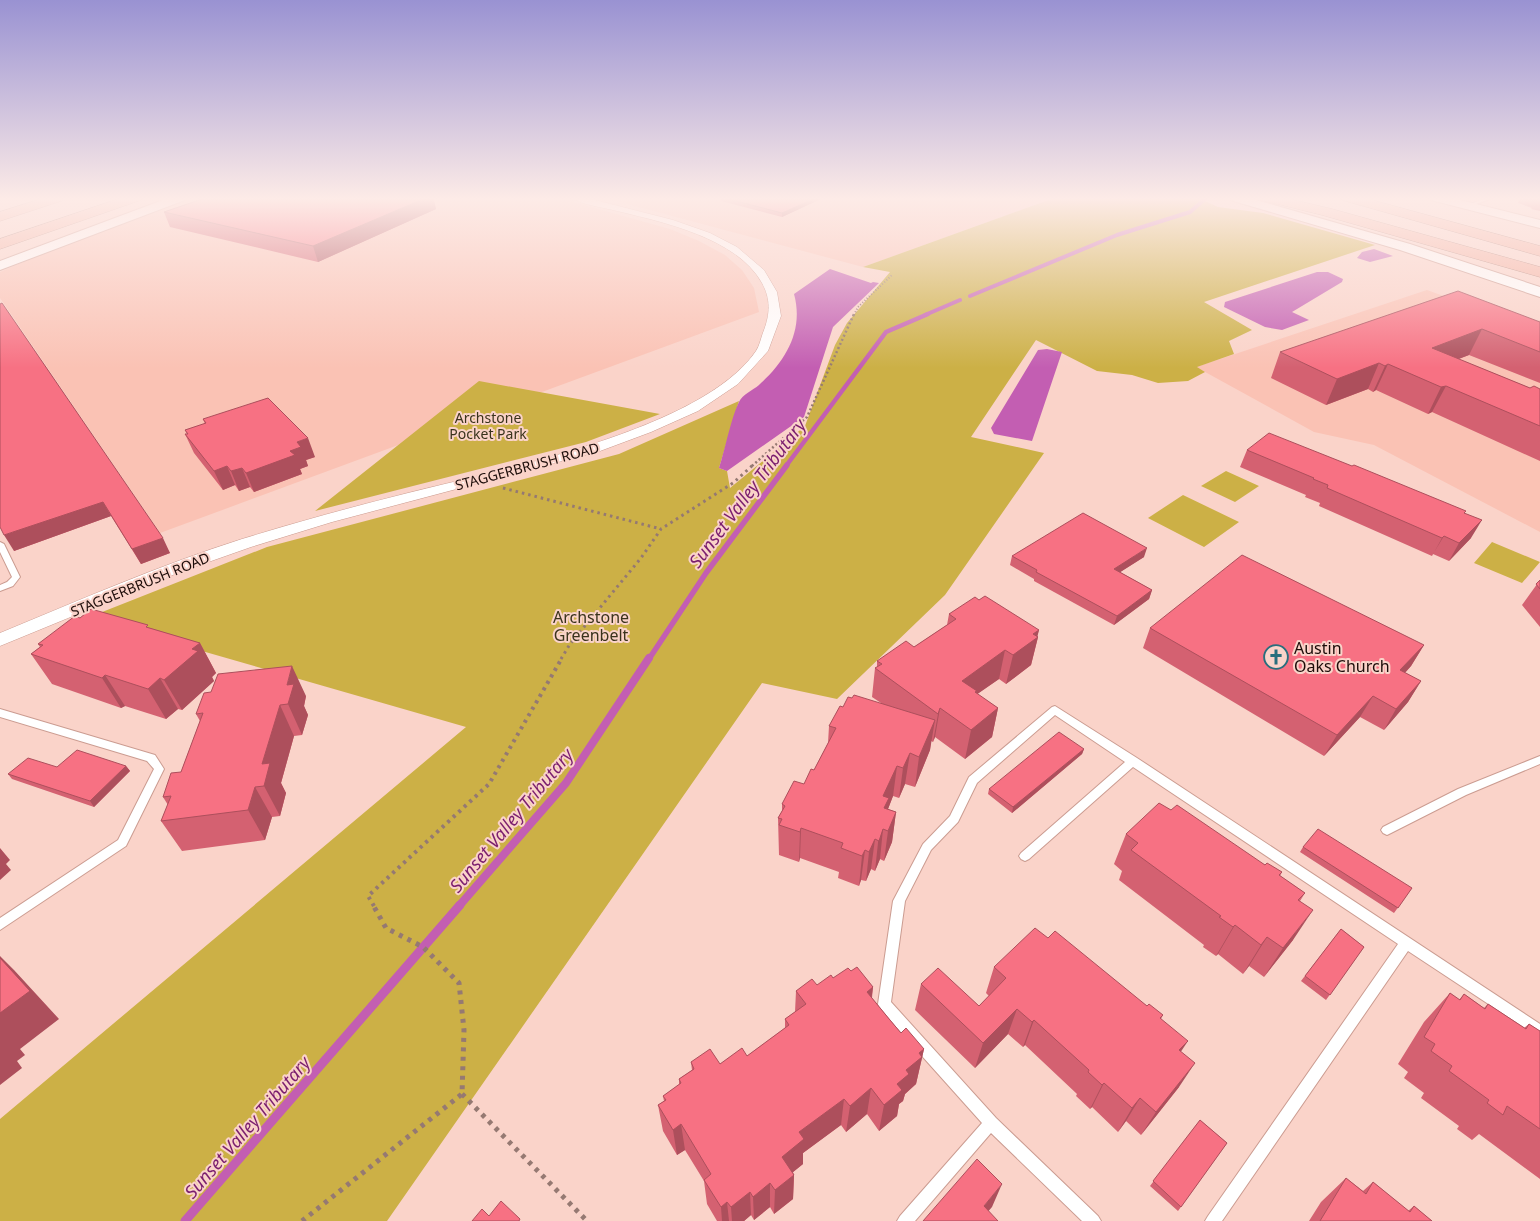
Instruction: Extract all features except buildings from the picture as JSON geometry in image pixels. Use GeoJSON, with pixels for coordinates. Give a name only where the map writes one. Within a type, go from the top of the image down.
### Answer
{"type":"FeatureCollection","features":[{"type":"Feature","properties":{"kind":"highway"},"geometry":{"type":"LineString","coordinates":[[1476,254],[1540,272]]}},
{"type":"Feature","properties":{"kind":"highway"},"geometry":{"type":"LineString","coordinates":[[1510,254],[1540,263]]}},
{"type":"Feature","properties":{"kind":"main road"},"geometry":{"type":"LineString","coordinates":[[0,266],[32,254]]}},
{"type":"Feature","properties":{"kind":"main road"},"geometry":{"type":"LineString","coordinates":[[1426,254],[1540,292]]}},
{"type":"Feature","properties":{"kind":"street","name":"STAGGERBRUSH ROAD"},"geometry":{"type":"LineString","coordinates":[[0,640],[214,554],[281,532],[552,460],[625,438],[692,408],[725,386],[749,366],[770,336],[775,306],[770,287],[751,262],[739,254]]}},
{"type":"Feature","properties":{"kind":"lane"},"geometry":{"type":"LineString","coordinates":[[0,544],[16,577],[10,584],[0,588]]}},
{"type":"Feature","properties":{"kind":"lane"},"geometry":{"type":"LineString","coordinates":[[1093,1221],[991,1123],[884,1004],[900,901],[927,846],[954,819],[973,780],[1055,710],[1540,1032]]}},
{"type":"Feature","properties":{"kind":"lane"},"geometry":{"type":"LineString","coordinates":[[0,713],[151,758],[159,769],[122,843],[0,925]]}},
{"type":"Feature","properties":{"kind":"lane"},"geometry":{"type":"LineString","coordinates":[[1387,830],[1439,802],[1540,760]]}},
{"type":"Feature","properties":{"kind":"lane"},"geometry":{"type":"LineString","coordinates":[[1025,856],[1133,761]]}},
{"type":"Feature","properties":{"kind":"lane"},"geometry":{"type":"LineString","coordinates":[[1213,1221],[1406,943]]}},
{"type":"Feature","properties":{"kind":"lane"},"geometry":{"type":"LineString","coordinates":[[905,1221],[991,1123]]}},
{"type":"Feature","properties":{"kind":"path"},"geometry":{"type":"LineString","coordinates":[[587,1221],[462,1094],[464,1030],[459,983],[423,947],[386,928],[368,896],[489,784],[570,644],[641,558],[661,529],[733,483],[807,417],[824,384],[843,335],[858,307],[892,275]]}},
{"type":"Feature","properties":{"kind":"path"},"geometry":{"type":"LineString","coordinates":[[503,488],[661,529]]}},
{"type":"Feature","properties":{"kind":"path"},"geometry":{"type":"LineString","coordinates":[[302,1221],[462,1094]]}},
{"type":"Feature","properties":{"kind":"shaded area"},"geometry":{"type":"Polygon","coordinates":[[[42,254],[723,254],[742,270],[754,288],[759,312],[160,533],[0,298],[0,272],[42,254]]]}},
{"type":"Feature","properties":{"kind":"shaded area"},"geometry":{"type":"Polygon","coordinates":[[[814,254],[899,254],[863,267],[814,254]]]}},
{"type":"Feature","properties":{"kind":"shaded area"},"geometry":{"type":"Polygon","coordinates":[[[1360,254],[1388,254],[1393,256],[1370,262],[1357,258],[1360,254]]]}},
{"type":"Feature","properties":{"kind":"shaded area"},"geometry":{"type":"Polygon","coordinates":[[[830,269],[871,283],[879,283],[833,327],[804,417],[727,471],[719,468],[739,402],[769,376],[785,355],[790,344],[797,320],[794,294],[830,269]]]}},
{"type":"Feature","properties":{"kind":"shaded area"},"geometry":{"type":"Polygon","coordinates":[[[1317,272],[1328,272],[1343,279],[1342,282],[1292,312],[1309,320],[1282,330],[1265,327],[1224,307],[1225,302],[1317,272]]]}},
{"type":"Feature","properties":{"kind":"shaded area"},"geometry":{"type":"Polygon","coordinates":[[[1427,290],[1523,325],[1540,320],[1540,532],[1374,445],[1314,432],[1196,367],[1427,290]]]}},
{"type":"Feature","properties":{"kind":"shaded area"},"geometry":{"type":"Polygon","coordinates":[[[1047,349],[1062,352],[1032,441],[994,434],[991,428],[1038,350],[1047,349]]]}},
{"type":"Feature","properties":{"kind":"green space","name":"Archstone Greenbelt"},"geometry":{"type":"Polygon","coordinates":[[[899,254],[1348,254],[1204,302],[1252,330],[1229,341],[1234,354],[1197,367],[1205,372],[1188,381],[1158,383],[1132,375],[1097,371],[1036,340],[971,437],[1044,453],[945,595],[837,699],[762,683],[387,1221],[0,1221],[0,1119],[466,727],[87,618],[267,547],[619,454],[739,401],[719,468],[727,471],[730,488],[805,426],[835,345],[847,323],[890,272],[863,267],[899,254]]]}},
{"type":"Feature","properties":{"kind":"green space","name":"Archstone Pocket Park"},"geometry":{"type":"Polygon","coordinates":[[[479,381],[660,414],[586,442],[315,511],[479,381]]]}},
{"type":"Feature","properties":{"kind":"green space"},"geometry":{"type":"Polygon","coordinates":[[[1226,471],[1259,486],[1235,502],[1201,486],[1226,471]]]}},
{"type":"Feature","properties":{"kind":"green space"},"geometry":{"type":"Polygon","coordinates":[[[1183,495],[1239,522],[1204,547],[1148,518],[1183,495]]]}},
{"type":"Feature","properties":{"kind":"green space"},"geometry":{"type":"Polygon","coordinates":[[[1492,542],[1540,562],[1522,583],[1474,563],[1492,542]]]}},
{"type":"Feature","properties":{"kind":"waterway","name":"Sunset Valley Tributary"},"geometry":{"type":"LineString","coordinates":[[970,296],[1071,254]]}},
{"type":"Feature","properties":{"kind":"waterway","name":"Sunset Valley Tributary"},"geometry":{"type":"LineString","coordinates":[[925,315],[960,300]]}},
{"type":"Feature","properties":{"kind":"waterway","name":"Sunset Valley Tributary"},"geometry":{"type":"LineString","coordinates":[[786,466],[886,332],[928,314]]}},
{"type":"Feature","properties":{"kind":"waterway","name":"Sunset Valley Tributary"},"geometry":{"type":"LineString","coordinates":[[649,659],[706,573],[787,465]]}},
{"type":"Feature","properties":{"kind":"waterway","name":"Sunset Valley Tributary"},"geometry":{"type":"LineString","coordinates":[[459,906],[566,783],[649,658]]}},
{"type":"Feature","properties":{"kind":"waterway","name":"Sunset Valley Tributary"},"geometry":{"type":"LineString","coordinates":[[185,1221],[460,905]]}},
{"type":"Feature","properties":{"kind":"place","name":"Austin Oaks Church"},"geometry":{"type":"Point","coordinates":[1276,657]}}]}
